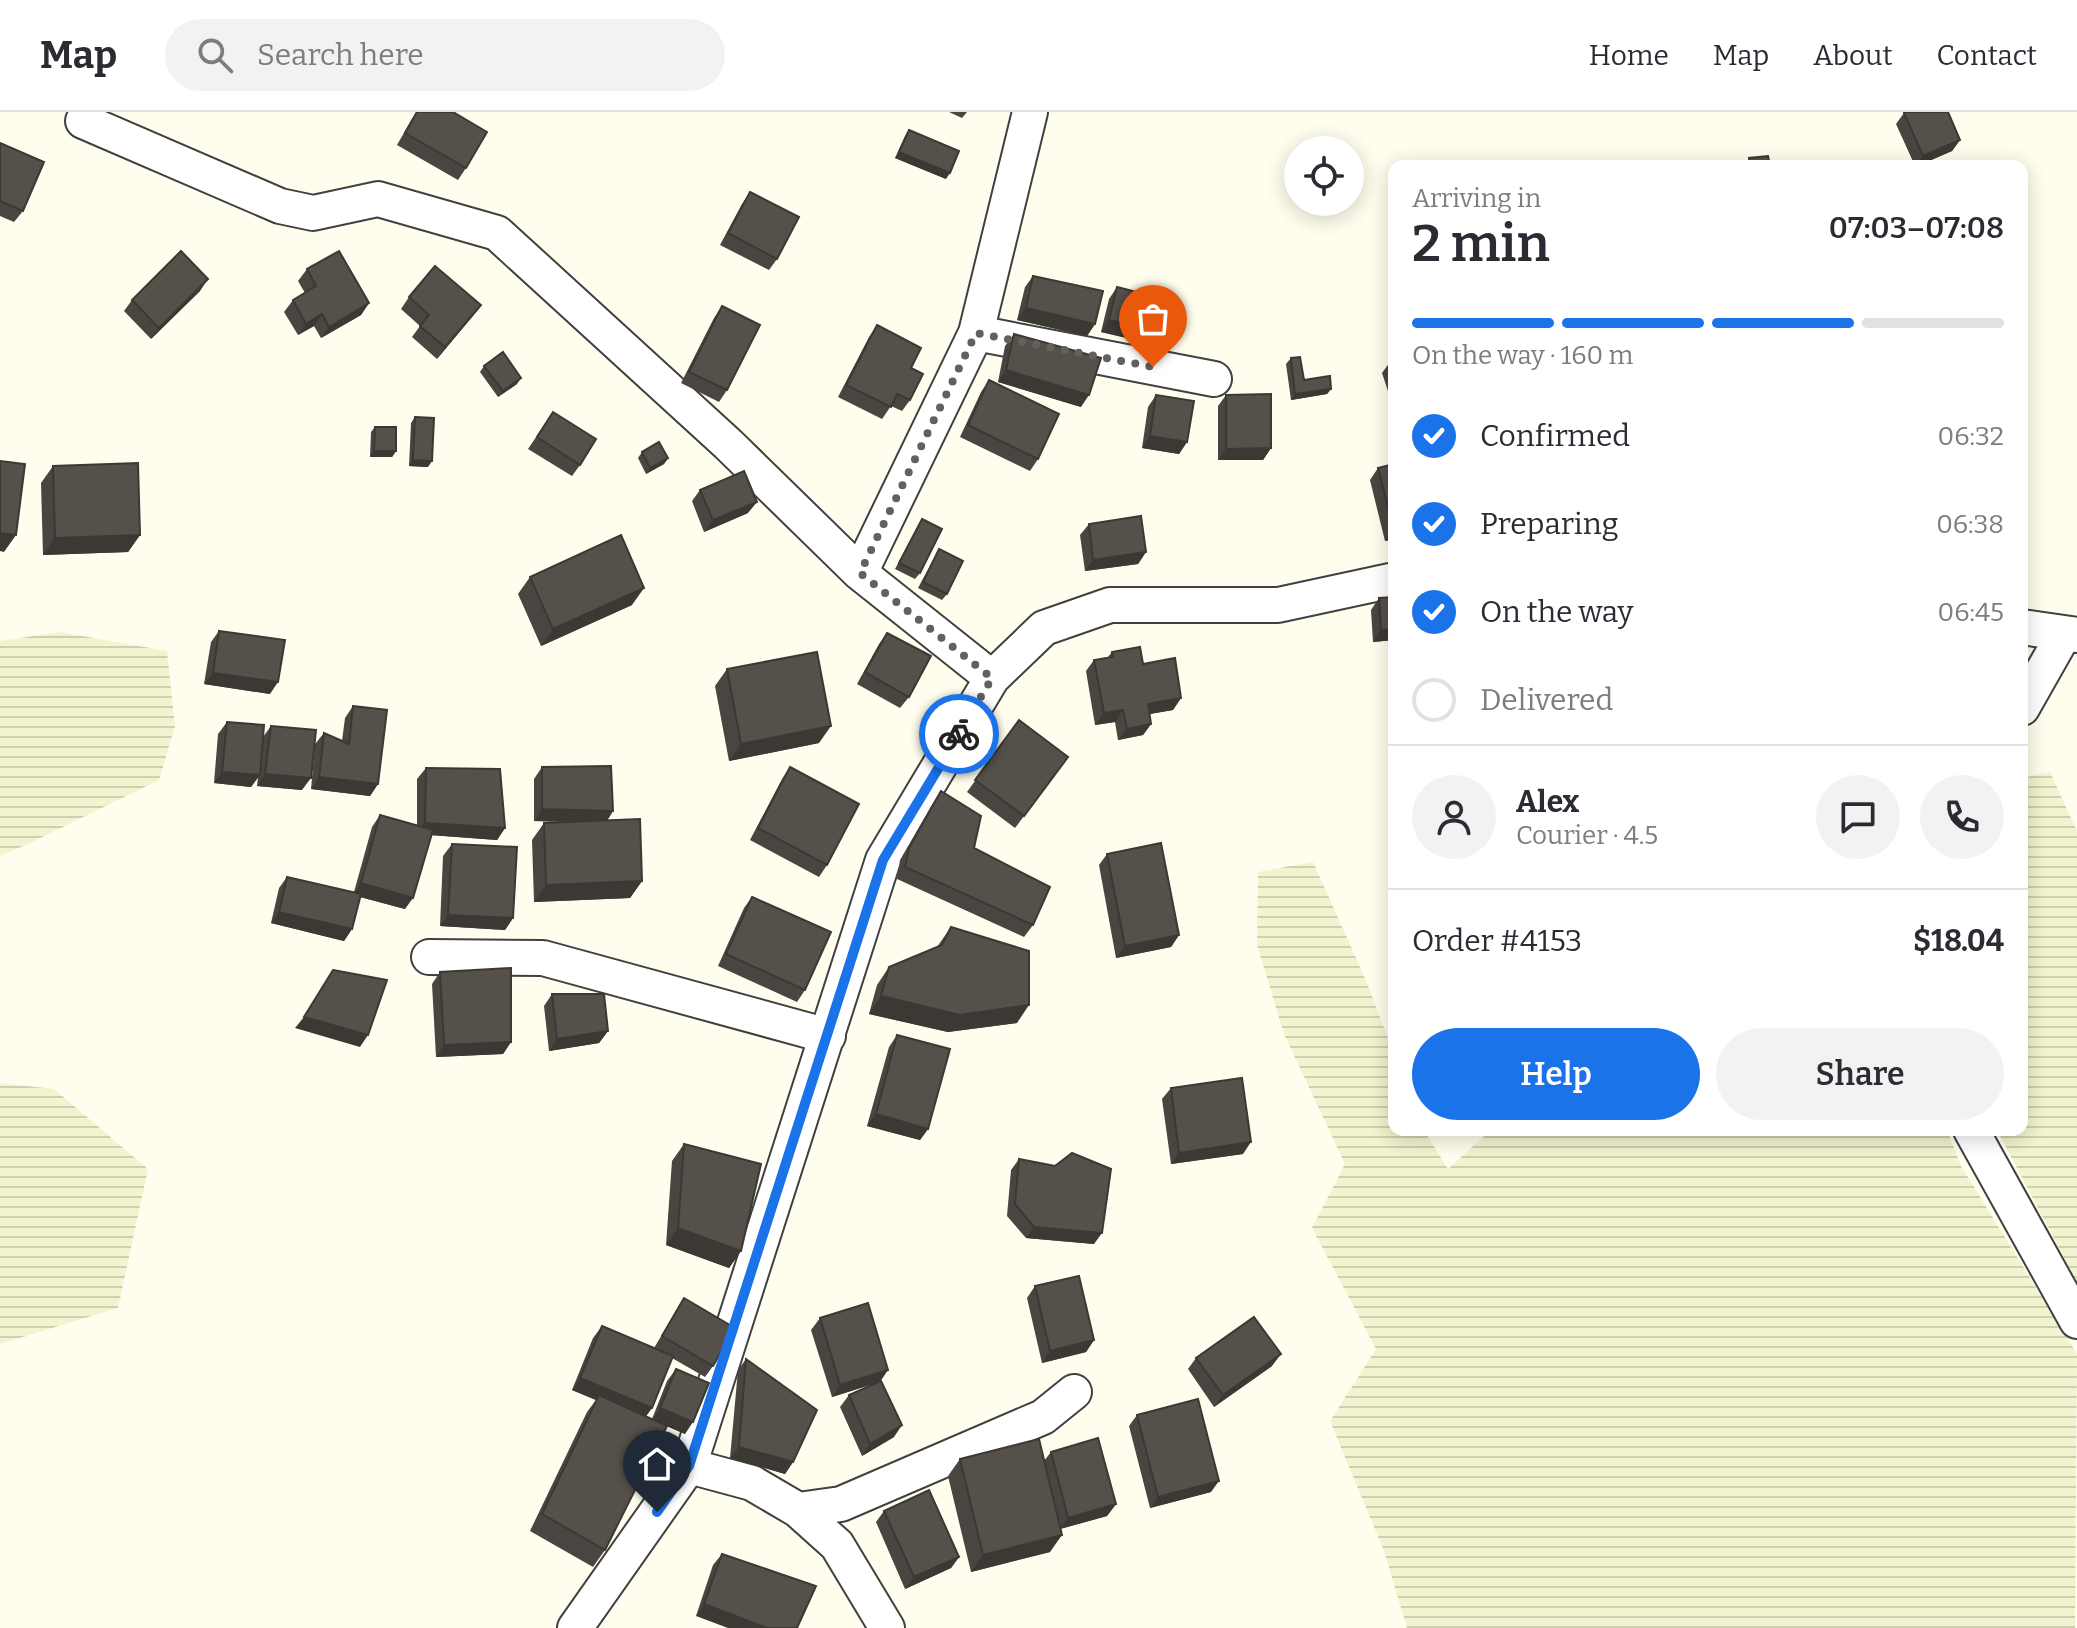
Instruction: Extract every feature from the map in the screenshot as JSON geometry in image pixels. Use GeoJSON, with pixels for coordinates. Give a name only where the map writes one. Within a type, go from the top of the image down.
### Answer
{"type":"FeatureCollection","features":[{"type":"Feature","properties":{"kind":"street"},"geometry":{"type":"LineString","coordinates":[[860,573],[976,333],[1030,112]]}},
{"type":"Feature","properties":{"kind":"street"},"geometry":{"type":"LineString","coordinates":[[83,121],[280,206],[313,213],[378,199],[497,233],[728,444],[860,573],[992,678]]}},
{"type":"Feature","properties":{"kind":"street"},"geometry":{"type":"LineString","coordinates":[[976,333],[1214,379]]}},
{"type":"Feature","properties":{"kind":"street"},"geometry":{"type":"LineString","coordinates":[[575,1628],[689,1466],[883,860],[992,678],[1044,628],[1110,605],[1278,605],[1388,581]]}},
{"type":"Feature","properties":{"kind":"street"},"geometry":{"type":"LineString","coordinates":[[2028,628],[2071,634],[2028,699]]}},
{"type":"Feature","properties":{"kind":"street"},"geometry":{"type":"LineString","coordinates":[[429,957],[543,958],[828,1036]]}},
{"type":"Feature","properties":{"kind":"street"},"geometry":{"type":"LineString","coordinates":[[1974,1136],[2077,1321]]}},
{"type":"Feature","properties":{"kind":"street"},"geometry":{"type":"LineString","coordinates":[[798,1510],[841,1504],[1043,1417],[1074,1392]]}},
{"type":"Feature","properties":{"kind":"street"},"geometry":{"type":"LineString","coordinates":[[689,1466],[752,1483],[798,1510],[837,1545],[887,1628]]}},
{"type":"Feature","properties":{"kind":"green space"},"geometry":{"type":"Polygon","coordinates":[[[60,632],[167,651],[175,726],[159,780],[0,856],[0,641],[60,632]]]}},
{"type":"Feature","properties":{"kind":"green space"},"geometry":{"type":"Polygon","coordinates":[[[2050,772],[2077,831],[2077,1282],[2000,1136],[2028,1136],[2028,777],[2050,772]]]}},
{"type":"Feature","properties":{"kind":"green space"},"geometry":{"type":"Polygon","coordinates":[[[1313,862],[1365,978],[1388,1038],[1388,1136],[1428,1136],[1448,1169],[1484,1136],[1949,1136],[1961,1166],[2077,1354],[2075,1628],[1407,1628],[1384,1551],[1330,1421],[1376,1349],[1312,1228],[1345,1164],[1284,1034],[1257,945],[1258,872],[1313,862]]]}},
{"type":"Feature","properties":{"kind":"green space"},"geometry":{"type":"Polygon","coordinates":[[[0,1083],[54,1089],[148,1169],[118,1308],[0,1344],[0,1083]]]}},
{"type":"Feature","properties":{"kind":"building"},"geometry":{"type":"Polygon","coordinates":[[[417,112],[453,112],[487,132],[466,168],[405,133],[417,112]]]}},
{"type":"Feature","properties":{"kind":"building"},"geometry":{"type":"Polygon","coordinates":[[[1906,112],[1948,112],[1960,140],[1923,156],[1906,112]]]}},
{"type":"Feature","properties":{"kind":"building"},"geometry":{"type":"Polygon","coordinates":[[[909,130],[959,151],[950,173],[899,152],[909,130]]]}},
{"type":"Feature","properties":{"kind":"building"},"geometry":{"type":"Polygon","coordinates":[[[0,143],[44,162],[23,211],[0,201],[0,143]]]}},
{"type":"Feature","properties":{"kind":"building"},"geometry":{"type":"Polygon","coordinates":[[[1768,156],[1769,160],[1749,160],[1768,156]]]}},
{"type":"Feature","properties":{"kind":"building"},"geometry":{"type":"Polygon","coordinates":[[[750,192],[799,217],[777,259],[728,233],[750,192]]]}},
{"type":"Feature","properties":{"kind":"building"},"geometry":{"type":"Polygon","coordinates":[[[181,251],[208,279],[159,328],[132,300],[181,251]]]}},
{"type":"Feature","properties":{"kind":"building"},"geometry":{"type":"Polygon","coordinates":[[[339,251],[369,303],[329,327],[322,314],[306,324],[293,300],[316,286],[307,269],[339,251]]]}},
{"type":"Feature","properties":{"kind":"building"},"geometry":{"type":"Polygon","coordinates":[[[435,266],[481,305],[445,347],[420,326],[429,315],[409,297],[435,266]]]}},
{"type":"Feature","properties":{"kind":"building"},"geometry":{"type":"Polygon","coordinates":[[[1033,276],[1103,291],[1095,324],[1026,308],[1033,276]]]}},
{"type":"Feature","properties":{"kind":"building"},"geometry":{"type":"Polygon","coordinates":[[[1117,287],[1160,298],[1152,330],[1109,320],[1117,287]]]}},
{"type":"Feature","properties":{"kind":"building"},"geometry":{"type":"Polygon","coordinates":[[[722,306],[760,325],[727,390],[689,372],[722,306]]]}},
{"type":"Feature","properties":{"kind":"building"},"geometry":{"type":"Polygon","coordinates":[[[877,325],[921,348],[911,368],[923,374],[910,400],[897,394],[891,407],[846,385],[877,325]]]}},
{"type":"Feature","properties":{"kind":"building"},"geometry":{"type":"Polygon","coordinates":[[[1014,334],[1101,358],[1089,395],[1006,370],[1014,334]]]}},
{"type":"Feature","properties":{"kind":"building"},"geometry":{"type":"Polygon","coordinates":[[[503,352],[521,378],[503,391],[484,366],[503,352]]]}},
{"type":"Feature","properties":{"kind":"building"},"geometry":{"type":"Polygon","coordinates":[[[1300,357],[1304,380],[1330,376],[1331,389],[1295,394],[1291,358],[1300,357]]]}},
{"type":"Feature","properties":{"kind":"building"},"geometry":{"type":"Polygon","coordinates":[[[989,380],[1059,414],[1038,459],[968,425],[989,380]]]}},
{"type":"Feature","properties":{"kind":"building"},"geometry":{"type":"Polygon","coordinates":[[[1271,394],[1271,448],[1226,449],[1226,395],[1271,394]]]}},
{"type":"Feature","properties":{"kind":"building"},"geometry":{"type":"Polygon","coordinates":[[[1156,395],[1194,401],[1187,442],[1150,436],[1156,395]]]}},
{"type":"Feature","properties":{"kind":"building"},"geometry":{"type":"Polygon","coordinates":[[[553,412],[596,439],[580,465],[537,437],[553,412]]]}},
{"type":"Feature","properties":{"kind":"building"},"geometry":{"type":"Polygon","coordinates":[[[415,417],[434,418],[432,461],[413,460],[415,417]]]}},
{"type":"Feature","properties":{"kind":"building"},"geometry":{"type":"Polygon","coordinates":[[[375,427],[396,427],[396,451],[374,451],[375,427]]]}},
{"type":"Feature","properties":{"kind":"building"},"geometry":{"type":"Polygon","coordinates":[[[659,442],[668,458],[650,468],[642,452],[659,442]]]}},
{"type":"Feature","properties":{"kind":"building"},"geometry":{"type":"Polygon","coordinates":[[[0,461],[25,464],[16,535],[0,533],[0,461]]]}},
{"type":"Feature","properties":{"kind":"building"},"geometry":{"type":"Polygon","coordinates":[[[138,463],[140,535],[55,538],[53,466],[138,463]]]}},
{"type":"Feature","properties":{"kind":"building"},"geometry":{"type":"Polygon","coordinates":[[[1388,466],[1388,507],[1378,468],[1388,466]]]}},
{"type":"Feature","properties":{"kind":"building"},"geometry":{"type":"Polygon","coordinates":[[[744,471],[757,502],[713,520],[700,490],[744,471]]]}},
{"type":"Feature","properties":{"kind":"building"},"geometry":{"type":"Polygon","coordinates":[[[1141,516],[1146,552],[1093,560],[1089,524],[1141,516]]]}},
{"type":"Feature","properties":{"kind":"building"},"geometry":{"type":"Polygon","coordinates":[[[922,519],[942,529],[920,573],[899,563],[922,519]]]}},
{"type":"Feature","properties":{"kind":"building"},"geometry":{"type":"Polygon","coordinates":[[[621,535],[644,588],[553,629],[530,577],[621,535]]]}},
{"type":"Feature","properties":{"kind":"building"},"geometry":{"type":"Polygon","coordinates":[[[939,549],[963,561],[947,594],[923,582],[939,549]]]}},
{"type":"Feature","properties":{"kind":"building"},"geometry":{"type":"Polygon","coordinates":[[[1388,597],[1388,629],[1381,630],[1379,598],[1388,597]]]}},
{"type":"Feature","properties":{"kind":"building"},"geometry":{"type":"Polygon","coordinates":[[[219,631],[285,640],[278,682],[213,673],[219,631]]]}},
{"type":"Feature","properties":{"kind":"building"},"geometry":{"type":"Polygon","coordinates":[[[887,633],[931,656],[909,697],[865,672],[887,633]]]}},
{"type":"Feature","properties":{"kind":"building"},"geometry":{"type":"Polygon","coordinates":[[[1140,647],[1143,664],[1175,658],[1181,698],[1148,704],[1151,724],[1127,729],[1123,710],[1104,713],[1094,660],[1113,657],[1112,652],[1140,647]]]}},
{"type":"Feature","properties":{"kind":"building"},"geometry":{"type":"Polygon","coordinates":[[[817,652],[831,726],[741,744],[727,669],[817,652]]]}},
{"type":"Feature","properties":{"kind":"building"},"geometry":{"type":"Polygon","coordinates":[[[353,706],[387,710],[378,784],[319,777],[324,733],[349,744],[353,706]]]}},
{"type":"Feature","properties":{"kind":"building"},"geometry":{"type":"Polygon","coordinates":[[[1019,720],[1068,757],[1024,816],[975,780],[1019,720]]]}},
{"type":"Feature","properties":{"kind":"building"},"geometry":{"type":"Polygon","coordinates":[[[227,722],[264,725],[260,775],[222,772],[227,722]]]}},
{"type":"Feature","properties":{"kind":"building"},"geometry":{"type":"Polygon","coordinates":[[[271,726],[316,730],[311,778],[265,774],[271,726]]]}},
{"type":"Feature","properties":{"kind":"building"},"geometry":{"type":"Polygon","coordinates":[[[611,766],[613,811],[542,809],[542,767],[611,766]]]}},
{"type":"Feature","properties":{"kind":"building"},"geometry":{"type":"Polygon","coordinates":[[[790,767],[859,804],[827,865],[758,828],[790,767]]]}},
{"type":"Feature","properties":{"kind":"building"},"geometry":{"type":"Polygon","coordinates":[[[426,768],[500,769],[505,828],[425,823],[426,768]]]}},
{"type":"Feature","properties":{"kind":"building"},"geometry":{"type":"Polygon","coordinates":[[[941,791],[981,816],[974,848],[1050,887],[1033,925],[905,867],[909,848],[941,791]]]}},
{"type":"Feature","properties":{"kind":"building"},"geometry":{"type":"Polygon","coordinates":[[[380,815],[433,830],[413,898],[361,883],[380,815]]]}},
{"type":"Feature","properties":{"kind":"building"},"geometry":{"type":"Polygon","coordinates":[[[640,819],[642,881],[546,885],[544,823],[640,819]]]}},
{"type":"Feature","properties":{"kind":"building"},"geometry":{"type":"Polygon","coordinates":[[[1161,843],[1179,935],[1125,946],[1107,854],[1161,843]]]}},
{"type":"Feature","properties":{"kind":"building"},"geometry":{"type":"Polygon","coordinates":[[[452,844],[517,847],[513,918],[448,915],[452,844]]]}},
{"type":"Feature","properties":{"kind":"building"},"geometry":{"type":"Polygon","coordinates":[[[287,877],[361,894],[352,929],[279,912],[287,877]]]}},
{"type":"Feature","properties":{"kind":"building"},"geometry":{"type":"Polygon","coordinates":[[[752,897],[831,932],[805,990],[726,954],[752,897]]]}},
{"type":"Feature","properties":{"kind":"building"},"geometry":{"type":"Polygon","coordinates":[[[951,927],[1029,951],[1029,1005],[960,1015],[881,996],[889,967],[942,945],[951,927]]]}},
{"type":"Feature","properties":{"kind":"building"},"geometry":{"type":"Polygon","coordinates":[[[511,968],[511,1042],[444,1045],[440,972],[511,968]]]}},
{"type":"Feature","properties":{"kind":"building"},"geometry":{"type":"Polygon","coordinates":[[[333,970],[387,980],[368,1035],[304,1017],[333,970]]]}},
{"type":"Feature","properties":{"kind":"building"},"geometry":{"type":"Polygon","coordinates":[[[552,994],[604,994],[608,1031],[557,1039],[552,994]]]}},
{"type":"Feature","properties":{"kind":"building"},"geometry":{"type":"Polygon","coordinates":[[[897,1035],[950,1049],[928,1129],[876,1114],[897,1035]]]}},
{"type":"Feature","properties":{"kind":"building"},"geometry":{"type":"Polygon","coordinates":[[[1242,1078],[1251,1142],[1179,1153],[1171,1088],[1242,1078]]]}},
{"type":"Feature","properties":{"kind":"building"},"geometry":{"type":"Polygon","coordinates":[[[684,1144],[761,1164],[741,1251],[678,1228],[684,1144]]]}},
{"type":"Feature","properties":{"kind":"building"},"geometry":{"type":"Polygon","coordinates":[[[1072,1153],[1111,1169],[1102,1233],[1034,1227],[1015,1204],[1019,1159],[1055,1166],[1072,1153]]]}},
{"type":"Feature","properties":{"kind":"building"},"geometry":{"type":"Polygon","coordinates":[[[1079,1276],[1094,1340],[1050,1351],[1035,1286],[1079,1276]]]}},
{"type":"Feature","properties":{"kind":"building"},"geometry":{"type":"Polygon","coordinates":[[[684,1298],[735,1328],[713,1366],[662,1336],[684,1298]]]}},
{"type":"Feature","properties":{"kind":"building"},"geometry":{"type":"Polygon","coordinates":[[[868,1303],[888,1370],[840,1385],[820,1318],[868,1303]]]}},
{"type":"Feature","properties":{"kind":"building"},"geometry":{"type":"Polygon","coordinates":[[[1254,1317],[1281,1354],[1223,1395],[1196,1358],[1254,1317]]]}},
{"type":"Feature","properties":{"kind":"building"},"geometry":{"type":"Polygon","coordinates":[[[602,1326],[673,1356],[652,1408],[580,1378],[602,1326]]]}},
{"type":"Feature","properties":{"kind":"building"},"geometry":{"type":"Polygon","coordinates":[[[746,1359],[817,1410],[793,1462],[739,1447],[746,1359]]]}},
{"type":"Feature","properties":{"kind":"building"},"geometry":{"type":"Polygon","coordinates":[[[676,1369],[709,1383],[693,1422],[660,1408],[676,1369]]]}},
{"type":"Feature","properties":{"kind":"building"},"geometry":{"type":"Polygon","coordinates":[[[881,1381],[902,1425],[870,1444],[849,1395],[881,1381]]]}},
{"type":"Feature","properties":{"kind":"building"},"geometry":{"type":"Polygon","coordinates":[[[599,1395],[667,1426],[605,1550],[542,1514],[599,1395]]]}},
{"type":"Feature","properties":{"kind":"building"},"geometry":{"type":"Polygon","coordinates":[[[1198,1399],[1219,1481],[1158,1497],[1137,1415],[1198,1399]]]}},
{"type":"Feature","properties":{"kind":"building"},"geometry":{"type":"Polygon","coordinates":[[[1098,1438],[1116,1504],[1068,1518],[1051,1452],[1098,1438]]]}},
{"type":"Feature","properties":{"kind":"building"},"geometry":{"type":"Polygon","coordinates":[[[1039,1439],[1062,1535],[983,1555],[960,1459],[1039,1439]]]}},
{"type":"Feature","properties":{"kind":"building"},"geometry":{"type":"Polygon","coordinates":[[[929,1490],[959,1557],[914,1577],[884,1511],[929,1490]]]}},
{"type":"Feature","properties":{"kind":"building"},"geometry":{"type":"Polygon","coordinates":[[[722,1554],[816,1586],[797,1628],[767,1628],[704,1604],[722,1554]]]}},
{"type":"Feature","properties":{"kind":"way so far"},"geometry":{"type":"LineString","coordinates":[[959,734],[992,678],[860,573],[976,333],[1153,367]]}},
{"type":"Feature","properties":{"kind":"route"},"geometry":{"type":"LineString","coordinates":[[657,1512],[689,1466],[883,860],[959,734]]}}]}
